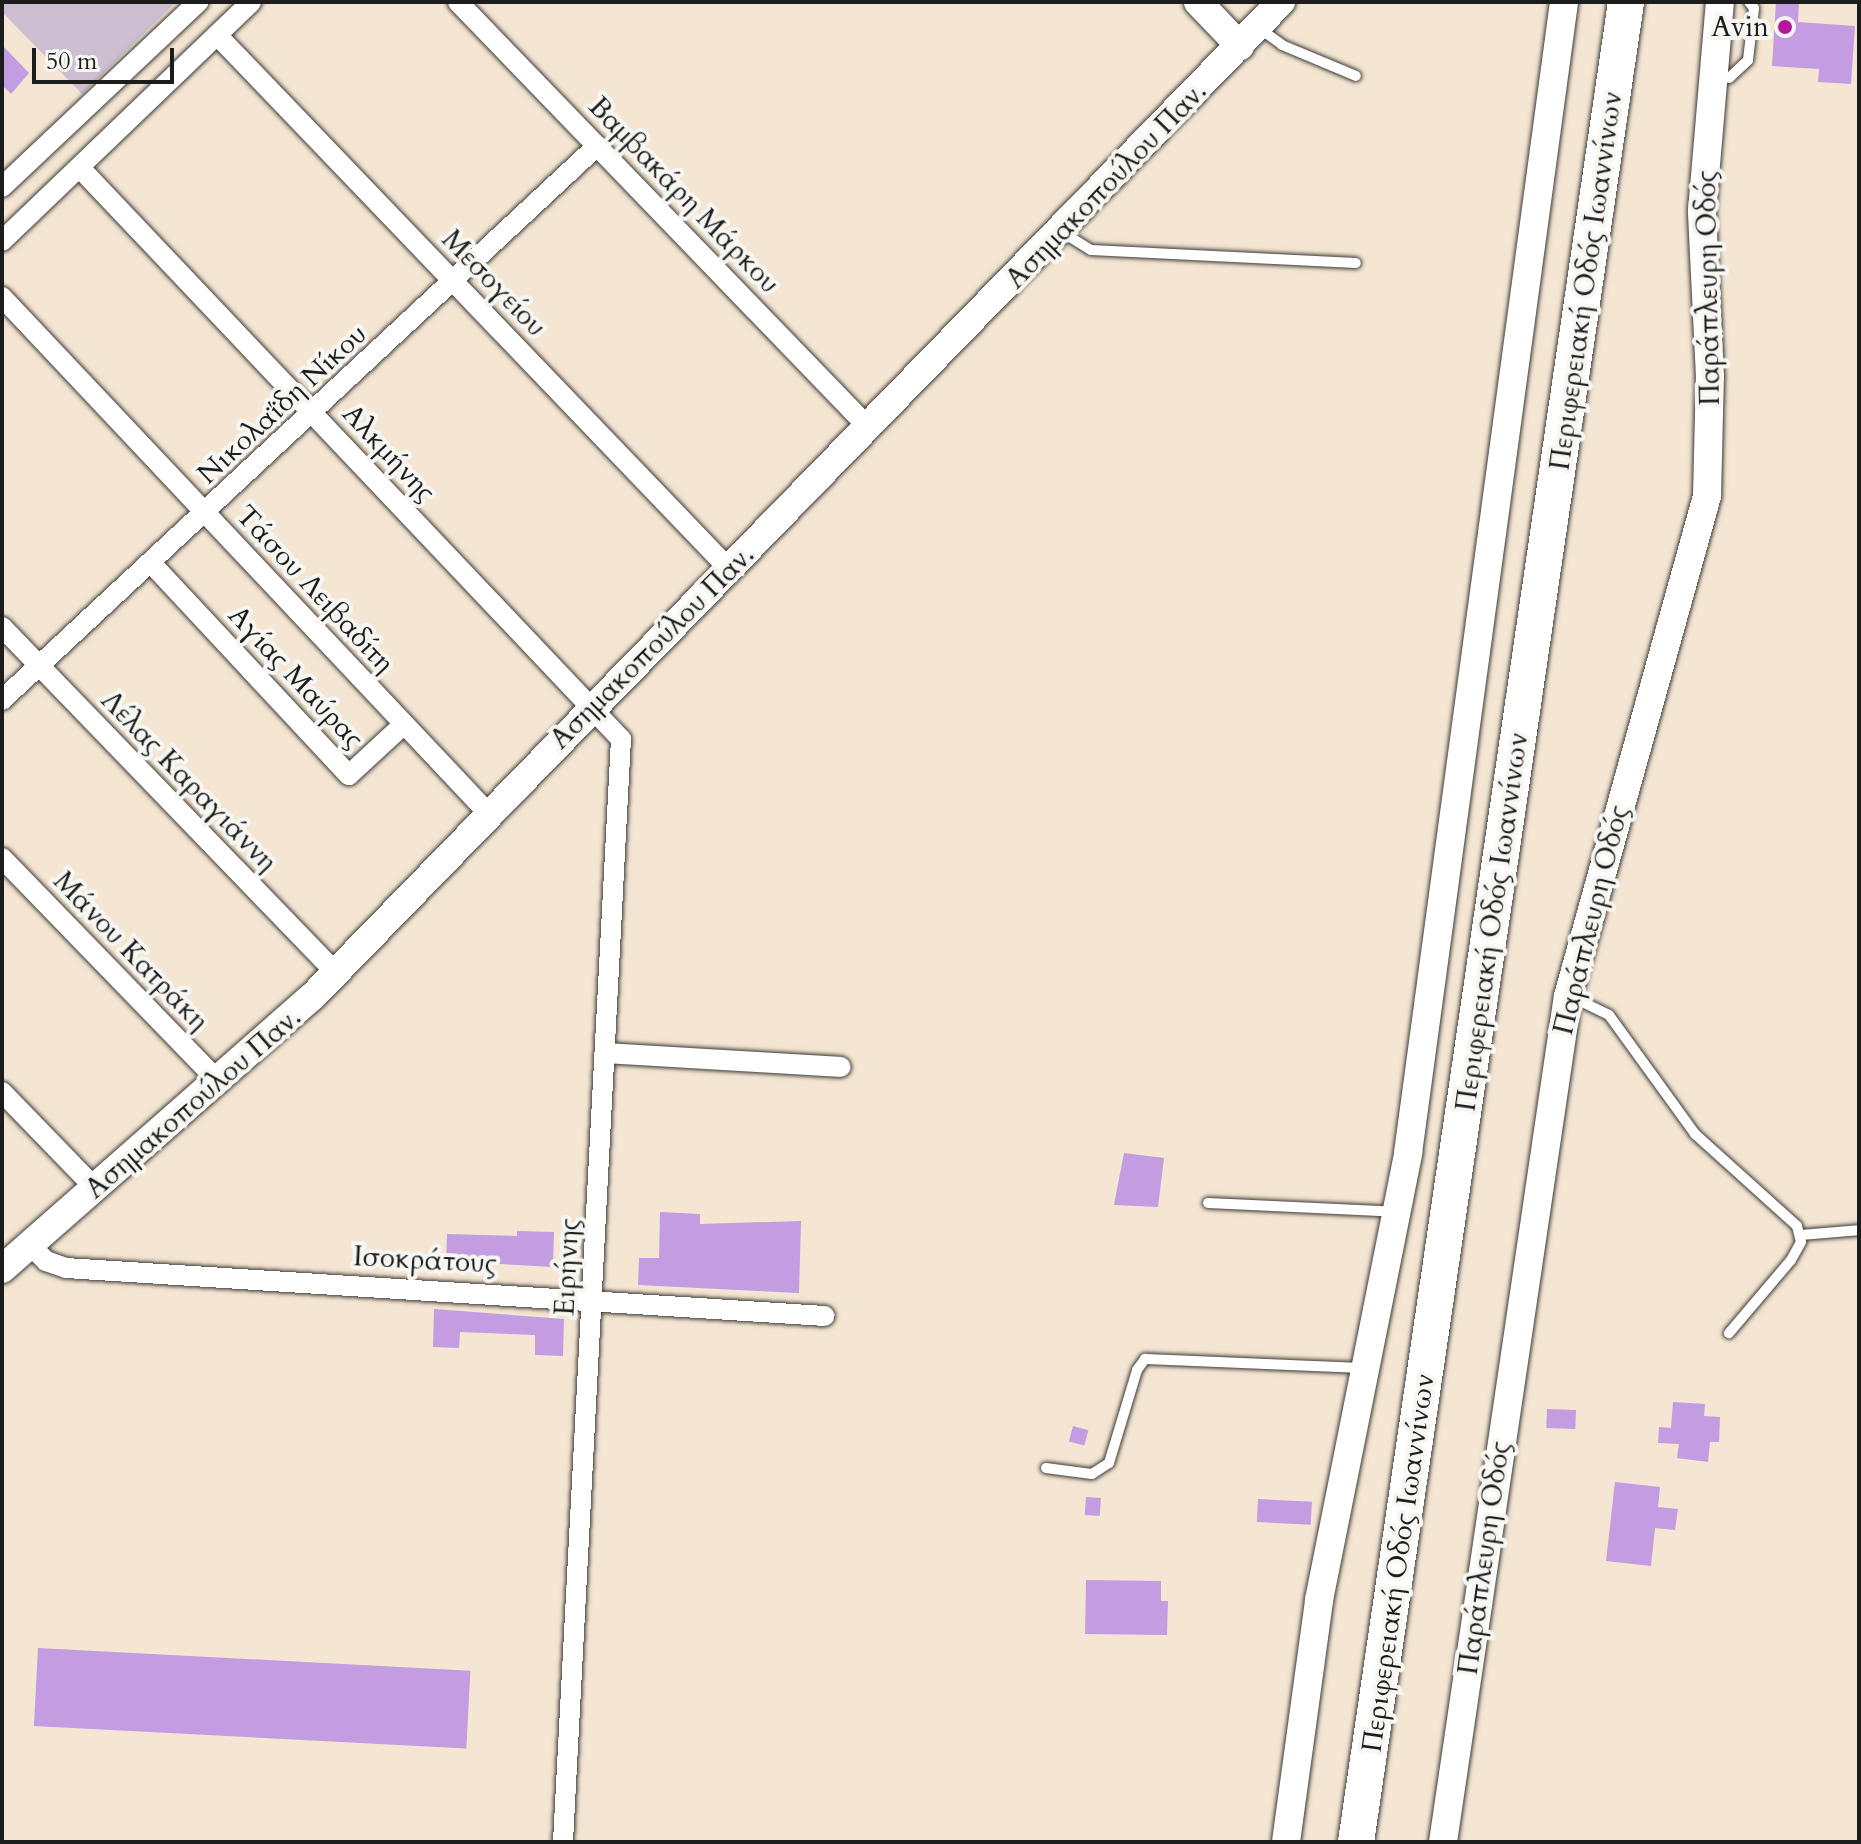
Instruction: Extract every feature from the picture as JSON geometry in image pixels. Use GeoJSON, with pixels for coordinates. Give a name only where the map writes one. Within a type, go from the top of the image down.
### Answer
{"type":"FeatureCollection","features":[{"type":"Feature","properties":{"kind":"highway","name":"Περιφερειακή Οδός Ιωαννίνων"},"geometry":{"type":"LineString","coordinates":[[1356,1842],[1626,2]]}},
{"type":"Feature","properties":{"kind":"street"},"geometry":{"type":"LineString","coordinates":[[2,187],[198,2]]}},
{"type":"Feature","properties":{"kind":"street"},"geometry":{"type":"LineString","coordinates":[[2,241],[251,2]]}},
{"type":"Feature","properties":{"kind":"street","name":"Βαμβακάρη Μάρκου"},"geometry":{"type":"LineString","coordinates":[[458,2],[869,428]]}},
{"type":"Feature","properties":{"kind":"street"},"geometry":{"type":"LineString","coordinates":[[1198,2],[1249,36]]}},
{"type":"Feature","properties":{"kind":"street","name":"Ασημακοπούλου Παν."},"geometry":{"type":"LineString","coordinates":[[2,1269],[220,1083],[336,973],[593,707],[1062,232],[1281,2]]}},
{"type":"Feature","properties":{"kind":"street"},"geometry":{"type":"LineString","coordinates":[[1286,1842],[1319,1600],[1369,1369],[1398,1212],[1527,299],[1564,2]]}},
{"type":"Feature","properties":{"kind":"street","name":"Παράπλευρη Οδός"},"geometry":{"type":"LineString","coordinates":[[1443,1842],[1568,996],[1707,496],[1711,392],[1702,211],[1720,2]]}},
{"type":"Feature","properties":{"kind":"street"},"geometry":{"type":"LineString","coordinates":[[168,31],[193,58]]}},
{"type":"Feature","properties":{"kind":"street","name":"Μεσογείου"},"geometry":{"type":"LineString","coordinates":[[217,35],[730,570]]}},
{"type":"Feature","properties":{"kind":"street","name":"Νικολαΐδη Νίκου"},"geometry":{"type":"LineString","coordinates":[[2,700],[455,282],[597,146]]}},
{"type":"Feature","properties":{"kind":"street","name":"Αλκμήνης"},"geometry":{"type":"LineString","coordinates":[[80,168],[593,707]]}},
{"type":"Feature","properties":{"kind":"street","name":"Τάσου Λειβαδίτη"},"geometry":{"type":"LineString","coordinates":[[2,297],[489,814]]}},
{"type":"Feature","properties":{"kind":"street","name":"Αγίας Μαύρας"},"geometry":{"type":"LineString","coordinates":[[151,563],[349,775],[404,724]]}},
{"type":"Feature","properties":{"kind":"street","name":"Λέλας Καραγιάννη"},"geometry":{"type":"LineString","coordinates":[[2,627],[336,973]]}},
{"type":"Feature","properties":{"kind":"street","name":"Ειρήνης"},"geometry":{"type":"LineString","coordinates":[[563,1842],[622,746],[617,730],[593,707]]}},
{"type":"Feature","properties":{"kind":"street","name":"Μάνου Κατράκη"},"geometry":{"type":"LineString","coordinates":[[2,858],[220,1083]]}},
{"type":"Feature","properties":{"kind":"street"},"geometry":{"type":"LineString","coordinates":[[606,1053],[841,1067]]}},
{"type":"Feature","properties":{"kind":"street"},"geometry":{"type":"LineString","coordinates":[[2,1092],[96,1189]]}},
{"type":"Feature","properties":{"kind":"street","name":"Ισοκράτους"},"geometry":{"type":"LineString","coordinates":[[30,1245],[46,1261],[66,1268],[824,1316]]}},
{"type":"Feature","properties":{"kind":"lane"},"geometry":{"type":"LineString","coordinates":[[1729,78],[1748,60],[1754,8],[1749,2]]}},
{"type":"Feature","properties":{"kind":"lane"},"geometry":{"type":"LineString","coordinates":[[1249,36],[1282,45],[1356,76]]}},
{"type":"Feature","properties":{"kind":"lane"},"geometry":{"type":"LineString","coordinates":[[1062,232],[1091,250],[1356,263]]}},
{"type":"Feature","properties":{"kind":"lane"},"geometry":{"type":"LineString","coordinates":[[1568,996],[1587,1000],[1609,1015],[1695,1134],[1787,1214],[1800,1235]]}},
{"type":"Feature","properties":{"kind":"lane"},"geometry":{"type":"LineString","coordinates":[[1208,1203],[1398,1212]]}},
{"type":"Feature","properties":{"kind":"lane"},"geometry":{"type":"LineString","coordinates":[[1800,1235],[1859,1230]]}},
{"type":"Feature","properties":{"kind":"lane"},"geometry":{"type":"LineString","coordinates":[[1729,1333],[1791,1260],[1800,1235]]}},
{"type":"Feature","properties":{"kind":"lane"},"geometry":{"type":"LineString","coordinates":[[1046,1468],[1092,1474],[1109,1463],[1137,1370],[1145,1359],[1369,1369]]}},
{"type":"Feature","properties":{"kind":"shaded area"},"geometry":{"type":"Polygon","coordinates":[[[2,2],[176,2],[82,94],[2,12],[2,2]]]}},
{"type":"Feature","properties":{"kind":"building"},"geometry":{"type":"Polygon","coordinates":[[[1776,2],[1799,2],[1798,22],[1855,26],[1851,84],[1818,82],[1819,69],[1772,66],[1776,2]]]}},
{"type":"Feature","properties":{"kind":"building"},"geometry":{"type":"Polygon","coordinates":[[[2,45],[29,73],[11,94],[2,85],[2,45]]]}},
{"type":"Feature","properties":{"kind":"building"},"geometry":{"type":"Polygon","coordinates":[[[1124,1153],[1164,1158],[1158,1207],[1114,1205],[1124,1153]]]}},
{"type":"Feature","properties":{"kind":"building"},"geometry":{"type":"Polygon","coordinates":[[[660,1212],[700,1214],[700,1224],[801,1221],[799,1293],[638,1285],[639,1258],[659,1258],[660,1212]]]}},
{"type":"Feature","properties":{"kind":"building"},"geometry":{"type":"Polygon","coordinates":[[[517,1231],[554,1232],[553,1267],[446,1261],[447,1234],[517,1236],[517,1231]]]}},
{"type":"Feature","properties":{"kind":"building"},"geometry":{"type":"Polygon","coordinates":[[[434,1309],[564,1319],[563,1356],[535,1355],[535,1335],[460,1332],[459,1348],[433,1347],[434,1309]]]}},
{"type":"Feature","properties":{"kind":"building"},"geometry":{"type":"Polygon","coordinates":[[[1673,1402],[1705,1404],[1704,1416],[1720,1417],[1719,1442],[1710,1442],[1708,1462],[1677,1458],[1679,1444],[1658,1443],[1659,1427],[1671,1428],[1673,1402]]]}},
{"type":"Feature","properties":{"kind":"building"},"geometry":{"type":"Polygon","coordinates":[[[1547,1409],[1576,1410],[1575,1429],[1546,1428],[1547,1409]]]}},
{"type":"Feature","properties":{"kind":"building"},"geometry":{"type":"Polygon","coordinates":[[[1073,1426],[1088,1430],[1084,1446],[1069,1441],[1073,1426]]]}},
{"type":"Feature","properties":{"kind":"building"},"geometry":{"type":"Polygon","coordinates":[[[1615,1482],[1660,1487],[1658,1507],[1678,1509],[1675,1530],[1655,1528],[1651,1566],[1606,1561],[1615,1482]]]}},
{"type":"Feature","properties":{"kind":"building"},"geometry":{"type":"Polygon","coordinates":[[[1086,1497],[1101,1498],[1100,1516],[1085,1515],[1086,1497]]]}},
{"type":"Feature","properties":{"kind":"building"},"geometry":{"type":"Polygon","coordinates":[[[1258,1499],[1312,1502],[1311,1525],[1257,1522],[1258,1499]]]}},
{"type":"Feature","properties":{"kind":"building"},"geometry":{"type":"Polygon","coordinates":[[[1086,1580],[1161,1581],[1161,1601],[1168,1601],[1167,1635],[1085,1634],[1086,1580]]]}},
{"type":"Feature","properties":{"kind":"building"},"geometry":{"type":"Polygon","coordinates":[[[38,1648],[470,1671],[466,1749],[34,1726],[38,1648]]]}},
{"type":"Feature","properties":{"kind":"place","name":"Avin"},"geometry":{"type":"Point","coordinates":[1785,27]}}]}
